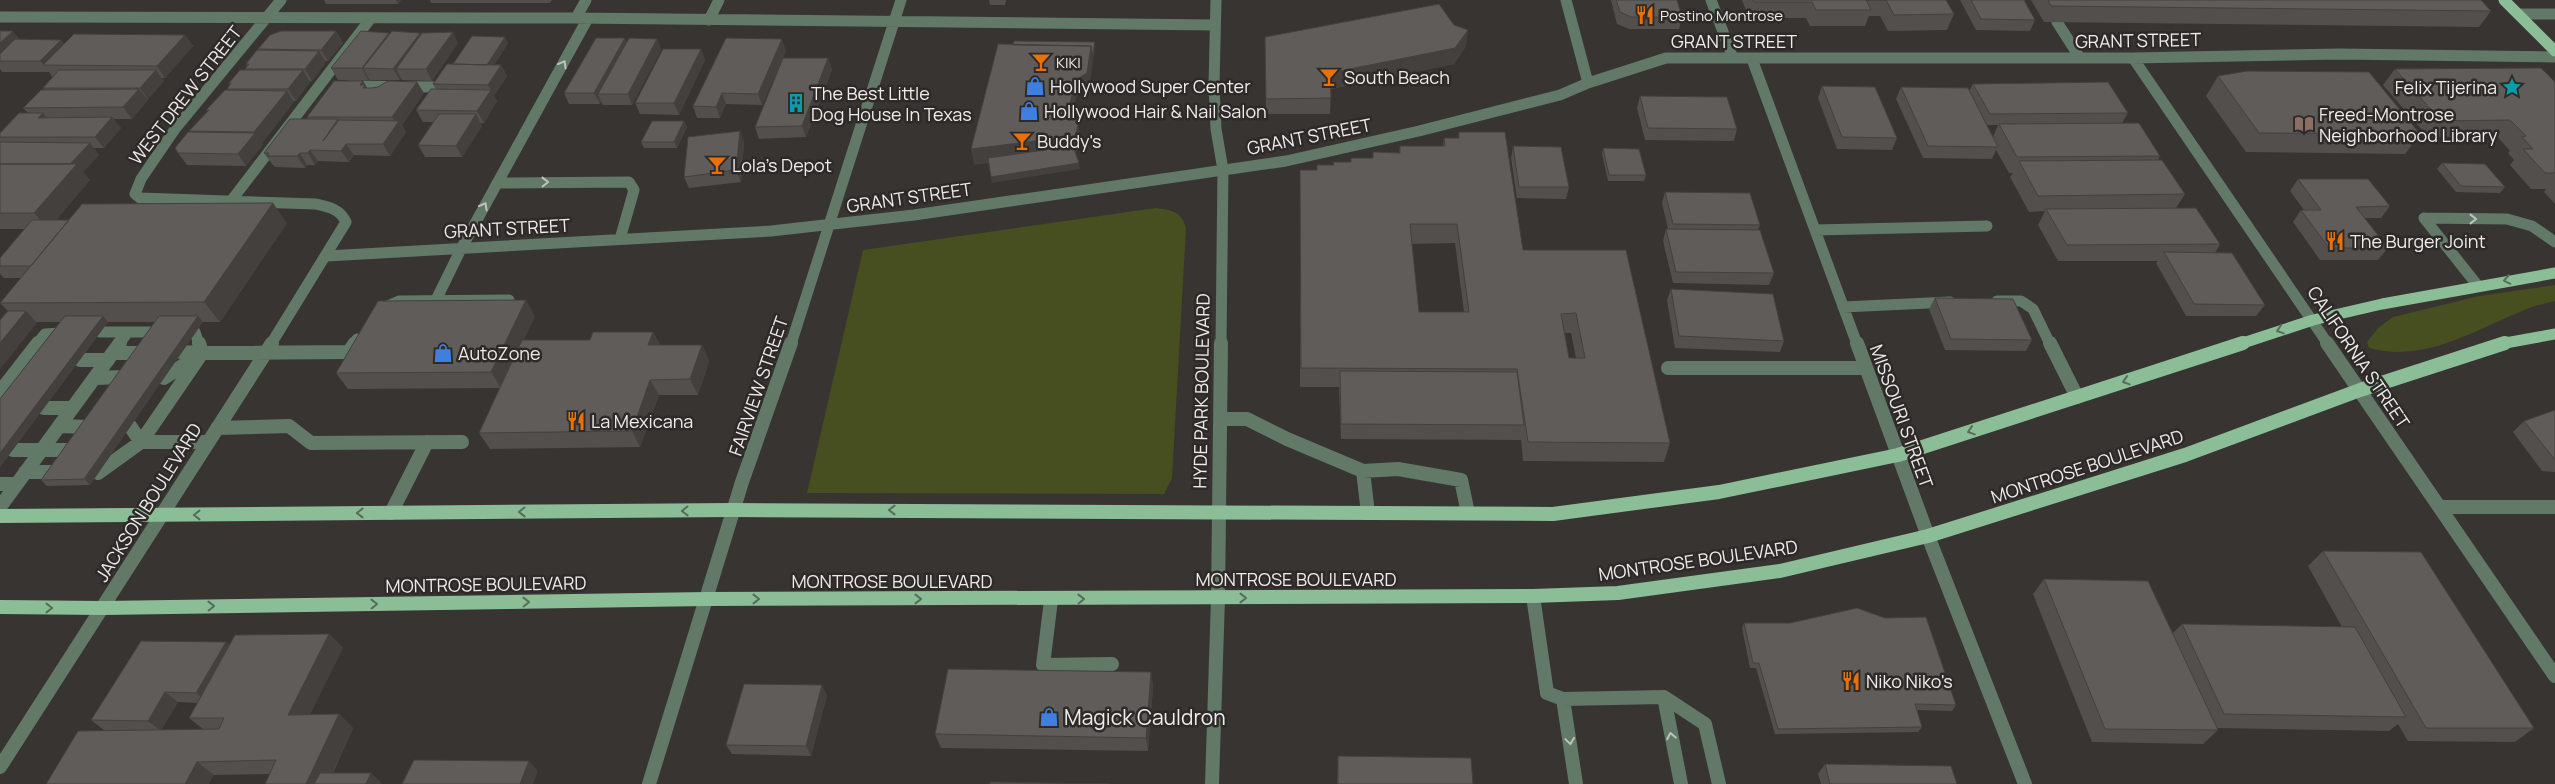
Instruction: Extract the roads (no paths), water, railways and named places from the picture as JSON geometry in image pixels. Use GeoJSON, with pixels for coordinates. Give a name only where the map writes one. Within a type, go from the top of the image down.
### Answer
{"type":"FeatureCollection","features":[{"type":"Feature","properties":{"kind":"main road"},"geometry":{"type":"LineString","coordinates":[[2504,0],[2555,51]]}},
{"type":"Feature","properties":{"kind":"main road"},"geometry":{"type":"LineString","coordinates":[[0,516],[733,510],[1553,514],[1709,493],[1898,455],[2313,320],[2478,286],[2555,273]]}},
{"type":"Feature","properties":{"kind":"main road","name":"MONTROSE BOULEVARD"},"geometry":{"type":"LineString","coordinates":[[0,607],[103,608],[707,599],[1051,600],[1534,596],[1618,593],[1780,571],[1928,536],[2184,455],[2360,390],[2502,343],[2555,334]]}},
{"type":"Feature","properties":{"kind":"street","name":"WEST DREW STREET"},"geometry":{"type":"LineString","coordinates":[[231,201],[140,198],[135,194],[140,178],[162,146],[281,0]]}},
{"type":"Feature","properties":{"kind":"street"},"geometry":{"type":"LineString","coordinates":[[576,18],[586,0]]}},
{"type":"Feature","properties":{"kind":"street"},"geometry":{"type":"LineString","coordinates":[[709,20],[719,0]]}},
{"type":"Feature","properties":{"kind":"street","name":"FAIRVIEW STREET"},"geometry":{"type":"LineString","coordinates":[[649,784],[733,510],[804,306],[901,0]]}},
{"type":"Feature","properties":{"kind":"street","name":"HYDE PARK BOULEVARD"},"geometry":{"type":"LineString","coordinates":[[1212,784],[1218,598],[1223,170],[1216,141],[1214,25],[1216,0]]}},
{"type":"Feature","properties":{"kind":"street"},"geometry":{"type":"LineString","coordinates":[[1566,0],[1588,82]]}},
{"type":"Feature","properties":{"kind":"street"},"geometry":{"type":"LineString","coordinates":[[1711,0],[1733,58]]}},
{"type":"Feature","properties":{"kind":"street"},"geometry":{"type":"LineString","coordinates":[[2518,14],[2555,14]]}},
{"type":"Feature","properties":{"kind":"street"},"geometry":{"type":"LineString","coordinates":[[0,17],[588,18],[893,23],[1214,25]]}},
{"type":"Feature","properties":{"kind":"street"},"geometry":{"type":"LineString","coordinates":[[231,201],[370,18]]}},
{"type":"Feature","properties":{"kind":"street"},"geometry":{"type":"LineString","coordinates":[[436,300],[461,249],[588,18]]}},
{"type":"Feature","properties":{"kind":"street"},"geometry":{"type":"LineString","coordinates":[[2057,22],[2080,58]]}},
{"type":"Feature","properties":{"kind":"street","name":"GRANT STREET"},"geometry":{"type":"LineString","coordinates":[[327,256],[771,231],[828,226],[1286,161],[1419,131],[1560,95],[1588,82],[1666,58],[2133,58],[2339,54],[2555,57]]}},
{"type":"Feature","properties":{"kind":"street","name":"CALIFORNIA STREET"},"geometry":{"type":"LineString","coordinates":[[2133,58],[2555,676]]}},
{"type":"Feature","properties":{"kind":"street","name":"MISSOURI STREET"},"geometry":{"type":"LineString","coordinates":[[1752,59],[1928,536],[2025,784]]}},
{"type":"Feature","properties":{"kind":"street"},"geometry":{"type":"LineString","coordinates":[[319,85],[433,87]]}},
{"type":"Feature","properties":{"kind":"street"},"geometry":{"type":"LineString","coordinates":[[497,183],[629,182],[634,190],[620,239]]}},
{"type":"Feature","properties":{"kind":"street"},"geometry":{"type":"LineString","coordinates":[[231,201],[316,204],[334,207],[343,214],[346,222],[327,256]]}},
{"type":"Feature","properties":{"kind":"street"},"geometry":{"type":"LineString","coordinates":[[2478,286],[2424,218],[2507,219],[2532,226],[2555,242]]}},
{"type":"Feature","properties":{"kind":"street"},"geometry":{"type":"LineString","coordinates":[[1815,230],[1987,226]]}},
{"type":"Feature","properties":{"kind":"street","name":"JACKSON BOULEVARD"},"geometry":{"type":"LineString","coordinates":[[0,767],[327,256]]}},
{"type":"Feature","properties":{"kind":"street"},"geometry":{"type":"LineString","coordinates":[[372,313],[399,301],[509,300]]}},
{"type":"Feature","properties":{"kind":"street"},"geometry":{"type":"LineString","coordinates":[[1984,301],[2021,300],[2033,309],[2077,397]]}},
{"type":"Feature","properties":{"kind":"street"},"geometry":{"type":"LineString","coordinates":[[1843,307],[1899,303],[1965,302]]}},
{"type":"Feature","properties":{"kind":"street"},"geometry":{"type":"LineString","coordinates":[[182,352],[349,352],[363,329]]}},
{"type":"Feature","properties":{"kind":"street"},"geometry":{"type":"LineString","coordinates":[[100,332],[157,332]]}},
{"type":"Feature","properties":{"kind":"street"},"geometry":{"type":"LineString","coordinates":[[0,507],[128,332]]}},
{"type":"Feature","properties":{"kind":"street"},"geometry":{"type":"LineString","coordinates":[[195,332],[202,353]]}},
{"type":"Feature","properties":{"kind":"street"},"geometry":{"type":"LineString","coordinates":[[0,392],[45,334],[61,334]]}},
{"type":"Feature","properties":{"kind":"street"},"geometry":{"type":"LineString","coordinates":[[80,360],[142,353]]}},
{"type":"Feature","properties":{"kind":"street"},"geometry":{"type":"LineString","coordinates":[[164,378],[202,353]]}},
{"type":"Feature","properties":{"kind":"street"},"geometry":{"type":"LineString","coordinates":[[98,472],[140,442],[202,353]]}},
{"type":"Feature","properties":{"kind":"street"},"geometry":{"type":"LineString","coordinates":[[24,360],[41,360]]}},
{"type":"Feature","properties":{"kind":"street"},"geometry":{"type":"LineString","coordinates":[[1668,368],[1866,368]]}},
{"type":"Feature","properties":{"kind":"street"},"geometry":{"type":"LineString","coordinates":[[95,378],[124,377]]}},
{"type":"Feature","properties":{"kind":"street"},"geometry":{"type":"LineString","coordinates":[[44,408],[72,408]]}},
{"type":"Feature","properties":{"kind":"street"},"geometry":{"type":"LineString","coordinates":[[1220,419],[1247,419],[1287,439],[1363,471],[1398,469],[1461,480],[1468,514]]}},
{"type":"Feature","properties":{"kind":"street"},"geometry":{"type":"LineString","coordinates":[[59,426],[89,427]]}},
{"type":"Feature","properties":{"kind":"street"},"geometry":{"type":"LineString","coordinates":[[130,426],[140,442]]}},
{"type":"Feature","properties":{"kind":"street"},"geometry":{"type":"LineString","coordinates":[[217,428],[288,426],[311,443],[462,442]]}},
{"type":"Feature","properties":{"kind":"street"},"geometry":{"type":"LineString","coordinates":[[114,449],[140,442],[208,442]]}},
{"type":"Feature","properties":{"kind":"street"},"geometry":{"type":"LineString","coordinates":[[391,513],[427,442]]}},
{"type":"Feature","properties":{"kind":"street"},"geometry":{"type":"LineString","coordinates":[[13,450],[72,450]]}},
{"type":"Feature","properties":{"kind":"street"},"geometry":{"type":"LineString","coordinates":[[1363,471],[1368,513]]}},
{"type":"Feature","properties":{"kind":"street"},"geometry":{"type":"LineString","coordinates":[[25,472],[57,472]]}},
{"type":"Feature","properties":{"kind":"street"},"geometry":{"type":"LineString","coordinates":[[0,484],[17,484]]}},
{"type":"Feature","properties":{"kind":"street"},"geometry":{"type":"LineString","coordinates":[[2440,507],[2555,507]]}},
{"type":"Feature","properties":{"kind":"street"},"geometry":{"type":"LineString","coordinates":[[1534,596],[1547,693],[1564,699],[1664,698],[1704,724],[1719,784]]}},
{"type":"Feature","properties":{"kind":"street"},"geometry":{"type":"LineString","coordinates":[[1051,600],[1043,665],[1112,664]]}},
{"type":"Feature","properties":{"kind":"street"},"geometry":{"type":"LineString","coordinates":[[1664,698],[1681,784]]}},
{"type":"Feature","properties":{"kind":"street"},"geometry":{"type":"LineString","coordinates":[[1564,699],[1576,784]]}},
{"type":"Feature","properties":{"kind":"place","name":"Postino Montrose"},"geometry":{"type":"Point","coordinates":[1645,15]}},
{"type":"Feature","properties":{"kind":"place","name":"KIKI"},"geometry":{"type":"Point","coordinates":[1041,62]}},
{"type":"Feature","properties":{"kind":"place","name":"South Beach"},"geometry":{"type":"Point","coordinates":[1329,77]}},
{"type":"Feature","properties":{"kind":"place","name":"Hollywood Super Center"},"geometry":{"type":"Point","coordinates":[1035,86]}},
{"type":"Feature","properties":{"kind":"place","name":"Felix Tijerina"},"geometry":{"type":"Point","coordinates":[2512,87]}},
{"type":"Feature","properties":{"kind":"place","name":"The Best Little Dog House In Texas"},"geometry":{"type":"Point","coordinates":[796,103]}},
{"type":"Feature","properties":{"kind":"place","name":"Hollywood Hair & Nail Salon"},"geometry":{"type":"Point","coordinates":[1029,111]}},
{"type":"Feature","properties":{"kind":"place","name":"Freed-Montrose Neighborhood Library"},"geometry":{"type":"Point","coordinates":[2304,124]}},
{"type":"Feature","properties":{"kind":"place","name":"Buddy's"},"geometry":{"type":"Point","coordinates":[1022,141]}},
{"type":"Feature","properties":{"kind":"place","name":"Lola's Depot"},"geometry":{"type":"Point","coordinates":[717,165]}},
{"type":"Feature","properties":{"kind":"place","name":"The Burger Joint"},"geometry":{"type":"Point","coordinates":[2335,241]}},
{"type":"Feature","properties":{"kind":"place","name":"AutoZone"},"geometry":{"type":"Point","coordinates":[443,353]}},
{"type":"Feature","properties":{"kind":"place","name":"La Mexicana"},"geometry":{"type":"Point","coordinates":[576,421]}},
{"type":"Feature","properties":{"kind":"place","name":"Niko Niko's"},"geometry":{"type":"Point","coordinates":[1851,681]}},
{"type":"Feature","properties":{"kind":"place","name":"Magick Cauldron"},"geometry":{"type":"Point","coordinates":[1049,717]}}]}
